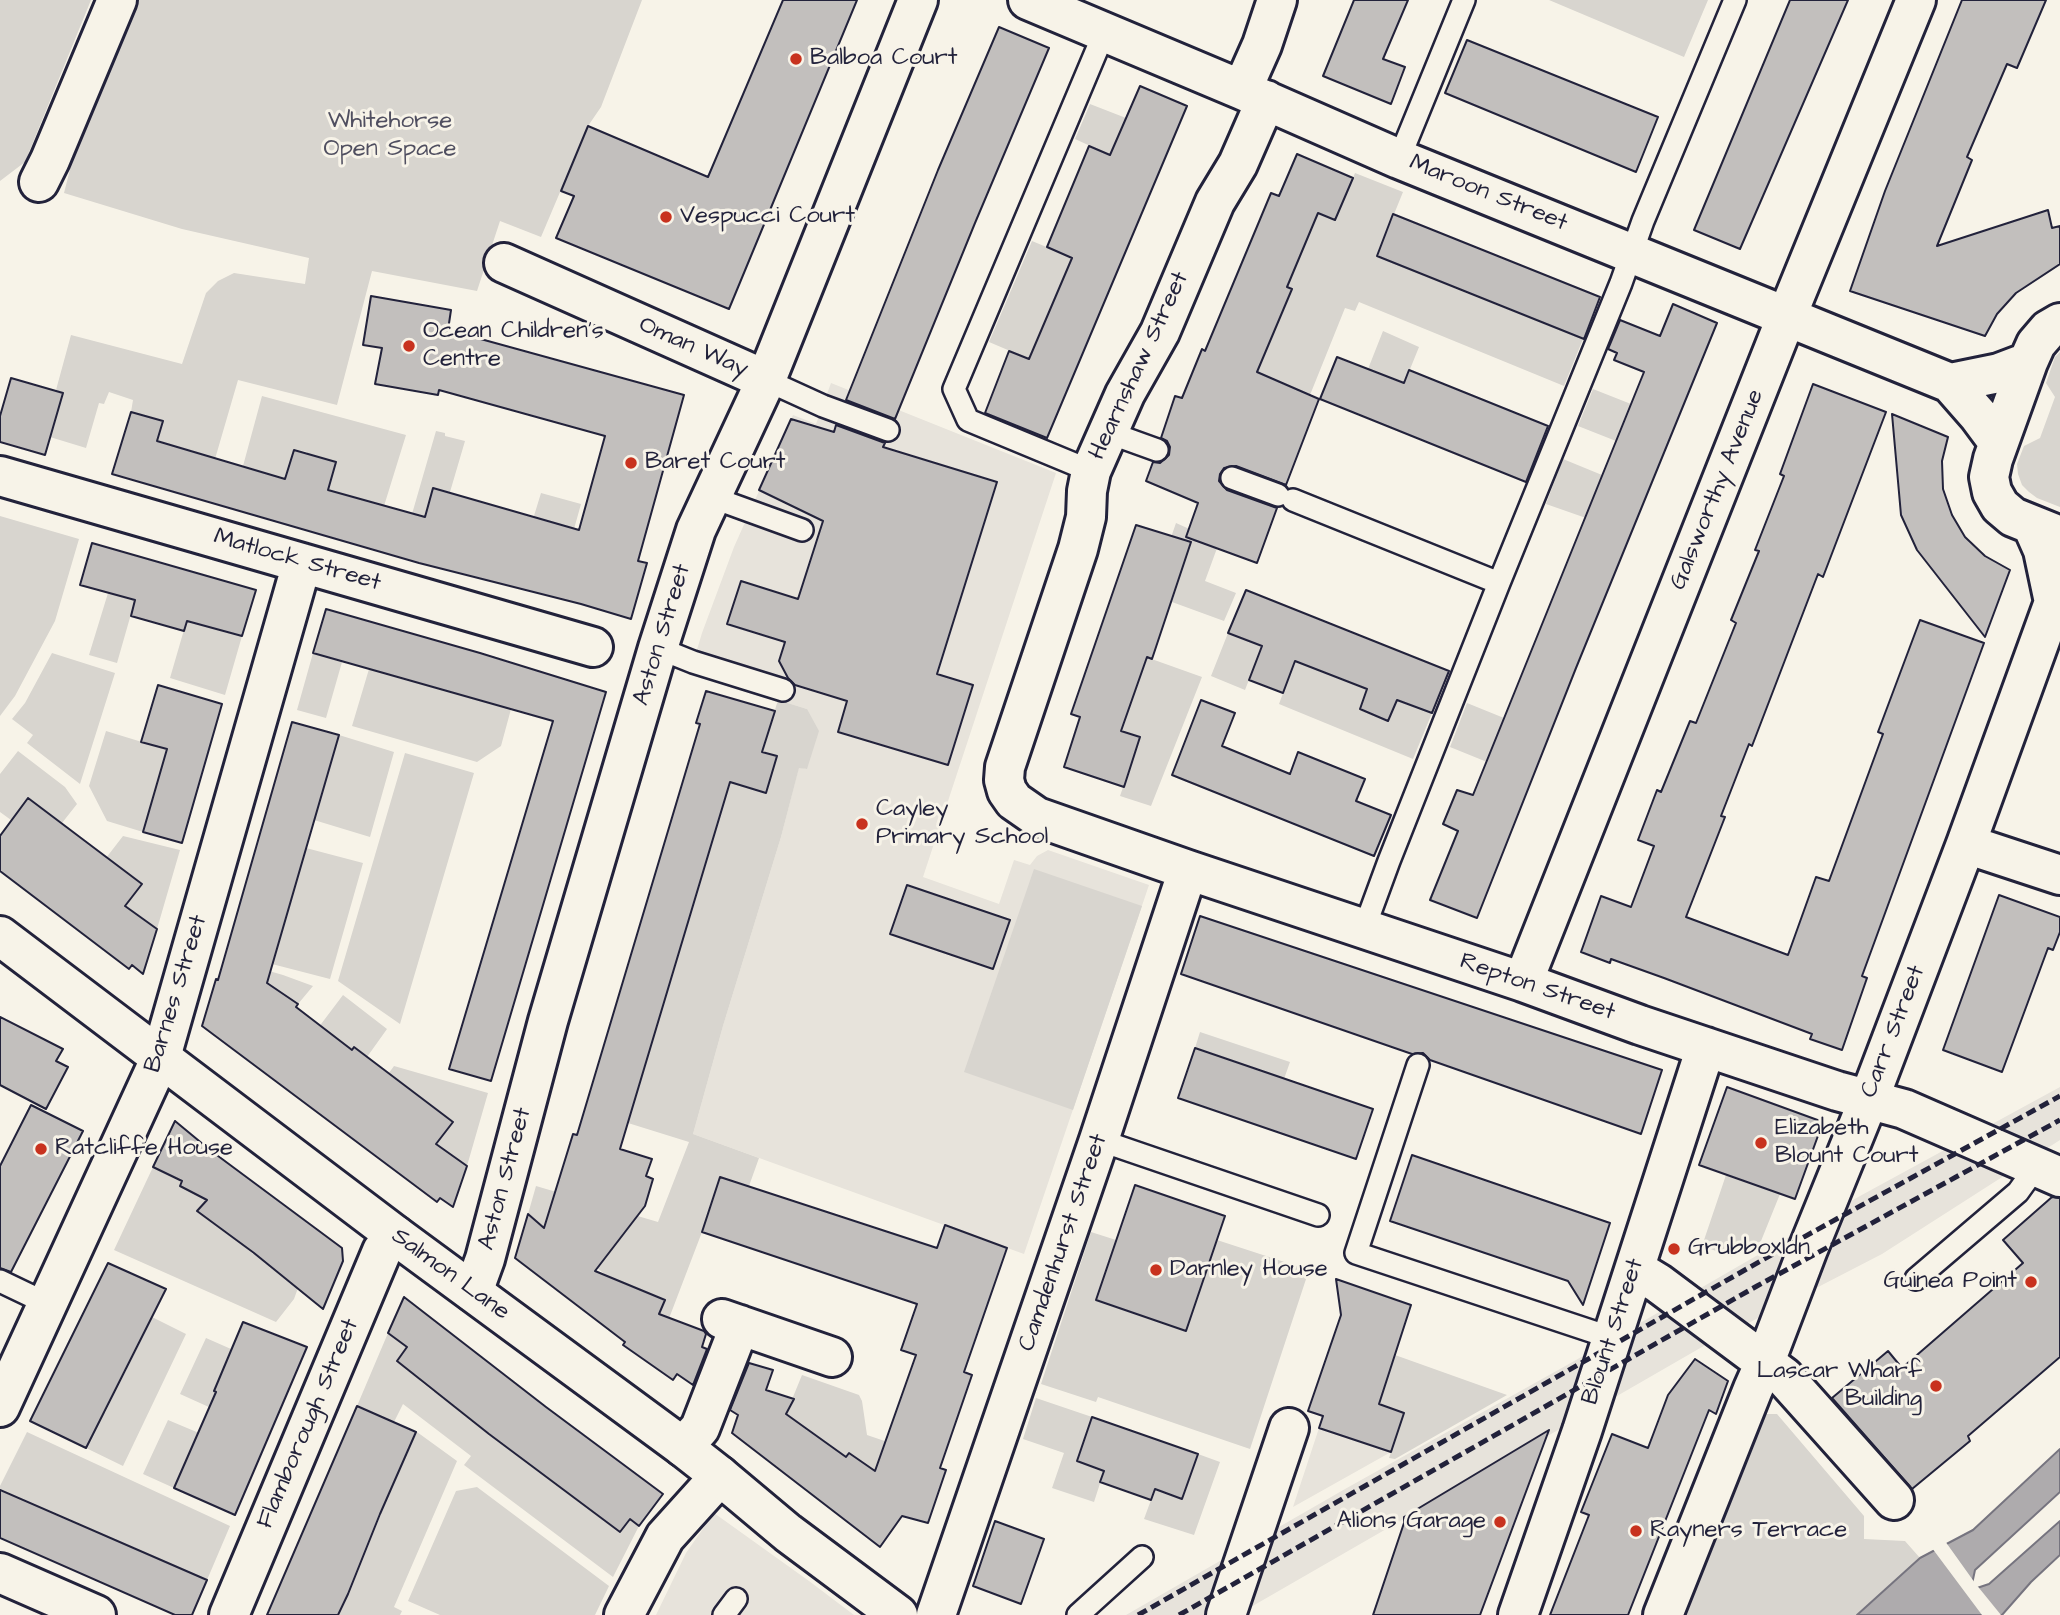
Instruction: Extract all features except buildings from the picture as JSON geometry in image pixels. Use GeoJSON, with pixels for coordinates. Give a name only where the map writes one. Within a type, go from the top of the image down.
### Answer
{"type":"FeatureCollection","features":[{"type":"Feature","properties":{"kind":"street"},"geometry":{"type":"LineString","coordinates":[[39,182],[117,0]]}},
{"type":"Feature","properties":{"kind":"street","name":"Aston Street"},"geometry":{"type":"LineString","coordinates":[[473,1292],[485,1259],[548,1021],[658,648],[696,530],[766,380],[918,0]]}},
{"type":"Feature","properties":{"kind":"street","name":"Maroon Street"},"geometry":{"type":"LineString","coordinates":[[1028,0],[1399,159],[1950,383],[1998,442]]}},
{"type":"Feature","properties":{"kind":"street","name":"Hearnshaw Street"},"geometry":{"type":"LineString","coordinates":[[1014,801],[1004,780],[1005,767],[1078,549],[1086,517],[1091,471],[1130,384],[1160,332],[1215,202],[1238,164],[1262,45],[1277,0]]}},
{"type":"Feature","properties":{"kind":"street","name":"Galsworthy Avenue"},"geometry":{"type":"LineString","coordinates":[[1523,982],[1786,318],[1916,0]]}},
{"type":"Feature","properties":{"kind":"street","name":"Oman Way"},"geometry":{"type":"LineString","coordinates":[[504,263],[766,380]]}},
{"type":"Feature","properties":{"kind":"street"},"geometry":{"type":"LineString","coordinates":[[2046,531],[2013,517],[2000,506],[1992,492],[1989,477],[1998,442],[2036,344],[2048,330],[2060,323]]}},
{"type":"Feature","properties":{"kind":"street"},"geometry":{"type":"LineString","coordinates":[[1950,383],[1999,373],[2028,362]]}},
{"type":"Feature","properties":{"kind":"street","name":"Matlock Street"},"geometry":{"type":"LineString","coordinates":[[0,476],[593,647]]}},
{"type":"Feature","properties":{"kind":"street","name":"Carr Street"},"geometry":{"type":"LineString","coordinates":[[1663,1615],[1869,1099],[2057,600],[2043,550],[2046,531]]}},
{"type":"Feature","properties":{"kind":"street","name":"Barnes Street"},"geometry":{"type":"LineString","coordinates":[[0,1407],[161,1057],[302,563]]}},
{"type":"Feature","properties":{"kind":"street","name":"Repton Street"},"geometry":{"type":"LineString","coordinates":[[1014,801],[1037,817],[1188,870],[1837,1091],[1904,1109],[2048,1172]]}},
{"type":"Feature","properties":{"kind":"street"},"geometry":{"type":"LineString","coordinates":[[1966,844],[2060,875]]}},
{"type":"Feature","properties":{"kind":"street","name":"Camdenhurst Street"},"geometry":{"type":"LineString","coordinates":[[936,1615],[1099,1140],[1188,870]]}},
{"type":"Feature","properties":{"kind":"street","name":"Salmon Lane"},"geometry":{"type":"LineString","coordinates":[[0,936],[395,1235],[683,1447],[788,1534],[898,1615]]}},
{"type":"Feature","properties":{"kind":"street","name":"Blount Street"},"geometry":{"type":"LineString","coordinates":[[1518,1615],[1582,1431],[1706,1047]]}},
{"type":"Feature","properties":{"kind":"street","name":"Flamborough Street"},"geometry":{"type":"LineString","coordinates":[[229,1615],[382,1251],[395,1235]]}},
{"type":"Feature","properties":{"kind":"street"},"geometry":{"type":"LineString","coordinates":[[1635,1269],[1658,1283],[1784,1377],[1894,1500]]}},
{"type":"Feature","properties":{"kind":"street"},"geometry":{"type":"LineString","coordinates":[[683,1447],[700,1428],[731,1322],[832,1357]]}},
{"type":"Feature","properties":{"kind":"street"},"geometry":{"type":"LineString","coordinates":[[1226,1615],[1289,1428]]}},
{"type":"Feature","properties":{"kind":"street"},"geometry":{"type":"LineString","coordinates":[[624,1615],[665,1537],[720,1476]]}},
{"type":"Feature","properties":{"kind":"street"},"geometry":{"type":"LineString","coordinates":[[0,1573],[96,1615]]}},
{"type":"Feature","properties":{"kind":"lane"},"geometry":{"type":"LineString","coordinates":[[1399,159],[1464,0]]}},
{"type":"Feature","properties":{"kind":"lane"},"geometry":{"type":"LineString","coordinates":[[1364,929],[1643,221],[1735,0]]}},
{"type":"Feature","properties":{"kind":"lane"},"geometry":{"type":"LineString","coordinates":[[1091,471],[968,421],[954,389],[1104,33]]}},
{"type":"Feature","properties":{"kind":"lane"},"geometry":{"type":"LineString","coordinates":[[766,380],[823,406],[888,430]]}},
{"type":"Feature","properties":{"kind":"lane"},"geometry":{"type":"LineString","coordinates":[[1107,432],[1157,450]]}},
{"type":"Feature","properties":{"kind":"lane"},"geometry":{"type":"LineString","coordinates":[[1232,478],[1499,583]]}},
{"type":"Feature","properties":{"kind":"lane"},"geometry":{"type":"LineString","coordinates":[[711,498],[802,530]]}},
{"type":"Feature","properties":{"kind":"lane"},"geometry":{"type":"LineString","coordinates":[[658,648],[693,662],[783,690]]}},
{"type":"Feature","properties":{"kind":"lane"},"geometry":{"type":"LineString","coordinates":[[1418,1065],[1356,1253],[1612,1338]]}},
{"type":"Feature","properties":{"kind":"lane"},"geometry":{"type":"LineString","coordinates":[[1099,1140],[1318,1215]]}},
{"type":"Feature","properties":{"kind":"lane"},"geometry":{"type":"LineString","coordinates":[[1916,1279],[2018,1192],[2048,1172]]}},
{"type":"Feature","properties":{"kind":"lane"},"geometry":{"type":"LineString","coordinates":[[0,1281],[48,1304]]}},
{"type":"Feature","properties":{"kind":"lane"},"geometry":{"type":"LineString","coordinates":[[1078,1615],[1142,1557]]}},
{"type":"Feature","properties":{"kind":"shaded area","name":"Cayley Primary School"},"geometry":{"type":"Polygon","coordinates":[[[831,383],[1056,473],[923,877],[999,904],[1014,860],[1030,865],[1037,856],[1048,850],[1149,885],[1024,1254],[693,1134],[781,837],[799,767],[806,769],[807,709],[690,673],[734,547],[793,415],[816,424],[831,383]]]}},
{"type":"Feature","properties":{"kind":"shaded area"},"geometry":{"type":"Polygon","coordinates":[[[2060,1087],[2060,1140],[1882,1254],[1702,1347],[1237,1615],[1126,1615],[1860,1196],[2060,1087]]]}},
{"type":"Feature","properties":{"kind":"shaded area"},"geometry":{"type":"Polygon","coordinates":[[[1319,1428],[1391,1452],[1293,1507],[1319,1428]]]}},
{"type":"Feature","properties":{"kind":"shaded area"},"geometry":{"type":"Polygon","coordinates":[[[2060,1449],[2060,1492],[1975,1570],[1972,1584],[1977,1588],[1989,1584],[2060,1521],[2060,1555],[2002,1615],[1857,1615],[1920,1558],[1973,1530],[2060,1449]]]}},
{"type":"Feature","properties":{"kind":"shaded area"},"geometry":{"type":"Polygon","coordinates":[[[714,1513],[854,1615],[656,1615],[686,1553],[714,1513]]]}},
{"type":"Feature","properties":{"kind":"green space"},"geometry":{"type":"Polygon","coordinates":[[[0,0],[91,0],[25,162],[0,181],[0,0]]]}},
{"type":"Feature","properties":{"kind":"green space","name":"Whitehorse Open Space"},"geometry":{"type":"Polygon","coordinates":[[[138,0],[642,0],[601,107],[588,126],[541,237],[500,221],[477,291],[372,271],[337,405],[238,380],[215,459],[157,441],[162,421],[131,412],[133,400],[109,392],[104,404],[99,403],[86,448],[50,437],[63,393],[56,390],[71,335],[182,364],[206,293],[218,281],[234,273],[305,284],[309,258],[182,229],[64,193],[79,134],[138,0]]]}},
{"type":"Feature","properties":{"kind":"green space"},"geometry":{"type":"Polygon","coordinates":[[[1549,0],[1708,0],[1684,57],[1549,0]]]}},
{"type":"Feature","properties":{"kind":"green space"},"geometry":{"type":"Polygon","coordinates":[[[1090,104],[1126,118],[1110,155],[1075,139],[1090,104]]]}},
{"type":"Feature","properties":{"kind":"green space"},"geometry":{"type":"Polygon","coordinates":[[[1355,173],[1403,192],[1377,256],[1583,339],[1564,386],[1359,302],[1355,311],[1345,308],[1310,395],[1257,372],[1292,290],[1287,287],[1318,213],[1335,220],[1355,173]]]}},
{"type":"Feature","properties":{"kind":"green space"},"geometry":{"type":"Polygon","coordinates":[[[1032,241],[1073,258],[1029,359],[989,342],[1032,241]]]}},
{"type":"Feature","properties":{"kind":"green space"},"geometry":{"type":"Polygon","coordinates":[[[1383,331],[1419,347],[1404,384],[1368,369],[1383,331]]]}},
{"type":"Feature","properties":{"kind":"green space"},"geometry":{"type":"Polygon","coordinates":[[[2060,352],[2060,507],[2037,498],[2022,485],[2017,464],[2024,446],[2040,438],[2055,397],[2046,383],[2055,357],[2060,352]]]}},
{"type":"Feature","properties":{"kind":"green space"},"geometry":{"type":"Polygon","coordinates":[[[1593,389],[1631,404],[1616,441],[1578,426],[1593,389]]]}},
{"type":"Feature","properties":{"kind":"green space"},"geometry":{"type":"Polygon","coordinates":[[[262,396],[406,435],[384,506],[328,491],[336,462],[322,458],[299,483],[307,452],[294,449],[285,479],[243,466],[262,396]]]}},
{"type":"Feature","properties":{"kind":"green space"},"geometry":{"type":"Polygon","coordinates":[[[436,431],[465,441],[450,492],[433,488],[424,518],[412,514],[436,431]]]}},
{"type":"Feature","properties":{"kind":"green space"},"geometry":{"type":"Polygon","coordinates":[[[1563,459],[1602,475],[1586,518],[1546,504],[1563,459]]]}},
{"type":"Feature","properties":{"kind":"green space"},"geometry":{"type":"Polygon","coordinates":[[[541,493],[581,504],[555,597],[526,542],[541,493]]]}},
{"type":"Feature","properties":{"kind":"green space"},"geometry":{"type":"Polygon","coordinates":[[[0,516],[79,539],[55,621],[15,696],[0,716],[0,516]]]}},
{"type":"Feature","properties":{"kind":"green space"},"geometry":{"type":"Polygon","coordinates":[[[1176,523],[1214,540],[1220,540],[1205,581],[1236,593],[1224,621],[1172,602],[1181,573],[1161,566],[1176,523]]]}},
{"type":"Feature","properties":{"kind":"green space"},"geometry":{"type":"Polygon","coordinates":[[[108,593],[135,600],[117,663],[89,655],[108,593]]]}},
{"type":"Feature","properties":{"kind":"green space"},"geometry":{"type":"Polygon","coordinates":[[[188,616],[216,629],[242,636],[225,695],[170,678],[188,616]]]}},
{"type":"Feature","properties":{"kind":"green space"},"geometry":{"type":"Polygon","coordinates":[[[1228,633],[1262,646],[1245,690],[1211,676],[1228,633]]]}},
{"type":"Feature","properties":{"kind":"green space"},"geometry":{"type":"Polygon","coordinates":[[[52,653],[115,673],[80,784],[27,743],[33,735],[12,719],[25,703],[52,653]]]}},
{"type":"Feature","properties":{"kind":"green space"},"geometry":{"type":"Polygon","coordinates":[[[313,653],[342,662],[326,718],[297,710],[313,653]]]}},
{"type":"Feature","properties":{"kind":"green space"},"geometry":{"type":"Polygon","coordinates":[[[1146,657],[1202,677],[1151,806],[1120,796],[1140,737],[1121,731],[1146,657]]]}},
{"type":"Feature","properties":{"kind":"green space"},"geometry":{"type":"Polygon","coordinates":[[[1295,661],[1367,689],[1360,709],[1387,721],[1397,700],[1432,713],[1413,759],[1279,704],[1295,661]]]}},
{"type":"Feature","properties":{"kind":"green space"},"geometry":{"type":"Polygon","coordinates":[[[369,669],[511,709],[501,746],[477,762],[352,726],[369,669]]]}},
{"type":"Feature","properties":{"kind":"green space"},"geometry":{"type":"Polygon","coordinates":[[[778,700],[807,709],[819,731],[807,769],[799,768],[693,1134],[759,1158],[749,1186],[720,1177],[668,1321],[658,1317],[665,1300],[633,1286],[629,1293],[597,1268],[616,1243],[568,1248],[528,1214],[536,1186],[658,1222],[689,1142],[628,1123],[730,782],[766,793],[777,757],[742,746],[765,742],[778,700]]]}},
{"type":"Feature","properties":{"kind":"green space"},"geometry":{"type":"Polygon","coordinates":[[[1467,703],[1504,718],[1487,762],[1450,747],[1467,703]]]}},
{"type":"Feature","properties":{"kind":"green space"},"geometry":{"type":"Polygon","coordinates":[[[106,731],[168,750],[143,832],[107,821],[89,786],[106,731]]]}},
{"type":"Feature","properties":{"kind":"green space"},"geometry":{"type":"Polygon","coordinates":[[[339,735],[394,752],[370,837],[314,820],[339,735]]]}},
{"type":"Feature","properties":{"kind":"green space"},"geometry":{"type":"Polygon","coordinates":[[[18,751],[65,787],[77,804],[62,823],[28,798],[11,820],[0,812],[0,774],[18,751]]]}},
{"type":"Feature","properties":{"kind":"green space"},"geometry":{"type":"Polygon","coordinates":[[[405,753],[474,773],[400,1024],[338,981],[405,753]]]}},
{"type":"Feature","properties":{"kind":"green space"},"geometry":{"type":"Polygon","coordinates":[[[123,836],[180,850],[157,929],[125,906],[141,884],[106,858],[123,836]]]}},
{"type":"Feature","properties":{"kind":"green space"},"geometry":{"type":"Polygon","coordinates":[[[306,848],[363,863],[330,979],[272,964],[306,848]]]}},
{"type":"Feature","properties":{"kind":"green space"},"geometry":{"type":"Polygon","coordinates":[[[1034,869],[1142,906],[1073,1110],[964,1072],[1034,869]]]}},
{"type":"Feature","properties":{"kind":"green space"},"geometry":{"type":"Polygon","coordinates":[[[224,958],[313,986],[298,1004],[284,995],[268,1016],[217,980],[224,958]]]}},
{"type":"Feature","properties":{"kind":"green space"},"geometry":{"type":"Polygon","coordinates":[[[343,995],[387,1029],[367,1057],[354,1047],[338,1069],[306,1044],[343,995]]]}},
{"type":"Feature","properties":{"kind":"green space"},"geometry":{"type":"Polygon","coordinates":[[[1200,1032],[1290,1062],[1284,1079],[1195,1048],[1200,1032]]]}},
{"type":"Feature","properties":{"kind":"green space"},"geometry":{"type":"Polygon","coordinates":[[[394,1066],[488,1093],[467,1166],[436,1144],[453,1121],[437,1110],[421,1131],[413,1125],[429,1103],[414,1092],[398,1115],[373,1095],[394,1066]]]}},
{"type":"Feature","properties":{"kind":"green space"},"geometry":{"type":"Polygon","coordinates":[[[153,1167],[182,1181],[180,1186],[209,1197],[198,1211],[208,1219],[229,1212],[218,1227],[228,1235],[240,1221],[252,1231],[241,1244],[253,1254],[265,1239],[298,1288],[294,1299],[276,1322],[114,1250],[153,1167]]]}},
{"type":"Feature","properties":{"kind":"green space"},"geometry":{"type":"Polygon","coordinates":[[[1726,1175],[1780,1194],[1761,1241],[1733,1257],[1702,1246],[1726,1175]]]}},
{"type":"Feature","properties":{"kind":"green space"},"geometry":{"type":"Polygon","coordinates":[[[1091,1232],[1116,1240],[1096,1300],[1185,1331],[1217,1240],[1309,1270],[1250,1449],[1098,1397],[1096,1402],[1041,1384],[1091,1232]]]}},
{"type":"Feature","properties":{"kind":"green space"},"geometry":{"type":"Polygon","coordinates":[[[152,1317],[186,1334],[123,1466],[86,1448],[96,1429],[74,1418],[82,1402],[105,1413],[113,1396],[91,1384],[98,1370],[120,1381],[127,1369],[103,1357],[110,1344],[133,1356],[139,1344],[115,1331],[121,1319],[145,1331],[152,1317]]]}},
{"type":"Feature","properties":{"kind":"green space"},"geometry":{"type":"Polygon","coordinates":[[[388,1333],[407,1347],[397,1361],[410,1372],[421,1358],[431,1366],[420,1381],[434,1392],[446,1377],[454,1383],[442,1398],[456,1408],[467,1394],[476,1400],[465,1415],[489,1434],[504,1445],[516,1430],[513,1452],[572,1496],[583,1481],[607,1521],[620,1532],[630,1519],[639,1526],[613,1577],[464,1465],[471,1456],[403,1404],[394,1422],[357,1406],[388,1333]]]}},
{"type":"Feature","properties":{"kind":"green space"},"geometry":{"type":"Polygon","coordinates":[[[206,1338],[231,1349],[225,1364],[248,1374],[242,1386],[220,1376],[214,1390],[238,1402],[231,1417],[180,1394],[206,1338]]]}},
{"type":"Feature","properties":{"kind":"green space"},"geometry":{"type":"Polygon","coordinates":[[[1395,1355],[1507,1395],[1395,1459],[1389,1458],[1404,1413],[1379,1404],[1395,1355]]]}},
{"type":"Feature","properties":{"kind":"green space"},"geometry":{"type":"Polygon","coordinates":[[[802,1375],[859,1395],[867,1435],[914,1451],[900,1492],[849,1453],[841,1464],[800,1436],[805,1428],[786,1414],[802,1375]]]}},
{"type":"Feature","properties":{"kind":"green space"},"geometry":{"type":"Polygon","coordinates":[[[1036,1398],[1092,1417],[1077,1461],[1104,1471],[1094,1502],[1052,1488],[1064,1453],[1023,1439],[1036,1398]]]}},
{"type":"Feature","properties":{"kind":"green space"},"geometry":{"type":"Polygon","coordinates":[[[1765,1414],[1777,1414],[1864,1516],[1864,1539],[1905,1541],[1920,1558],[1857,1615],[1683,1615],[1765,1414]]]}},
{"type":"Feature","properties":{"kind":"green space"},"geometry":{"type":"Polygon","coordinates":[[[168,1420],[199,1433],[174,1488],[143,1474],[168,1420]]]}},
{"type":"Feature","properties":{"kind":"green space"},"geometry":{"type":"Polygon","coordinates":[[[27,1432],[230,1526],[207,1580],[0,1490],[27,1432]]]}},
{"type":"Feature","properties":{"kind":"green space"},"geometry":{"type":"Polygon","coordinates":[[[417,1432],[457,1461],[394,1607],[402,1611],[400,1615],[322,1615],[340,1611],[359,1569],[339,1560],[362,1559],[370,1541],[351,1532],[356,1522],[374,1530],[381,1514],[362,1506],[385,1503],[392,1487],[374,1479],[391,1441],[409,1449],[417,1432]]]}},
{"type":"Feature","properties":{"kind":"green space"},"geometry":{"type":"Polygon","coordinates":[[[1198,1454],[1220,1462],[1194,1535],[1144,1519],[1155,1489],[1183,1498],[1198,1454]]]}},
{"type":"Feature","properties":{"kind":"green space"},"geometry":{"type":"Polygon","coordinates":[[[477,1487],[609,1586],[595,1615],[440,1615],[408,1601],[456,1491],[477,1487]]]}},
{"type":"Feature","properties":{"kind":"pier"},"geometry":{"type":"Polygon","coordinates":[[[1945,1541],[2001,1615],[1982,1615],[1932,1548],[1945,1541]]]}},
{"type":"Feature","properties":{"kind":"railway"},"geometry":{"type":"LineString","coordinates":[[1138,1615],[1773,1254],[2060,1096]]}},
{"type":"Feature","properties":{"kind":"railway"},"geometry":{"type":"LineString","coordinates":[[1179,1615],[1757,1286],[2060,1120]]}},
{"type":"Feature","properties":{"kind":"place","name":"Balboa Court"},"geometry":{"type":"Point","coordinates":[796,59]}},
{"type":"Feature","properties":{"kind":"place","name":"Vespucci Court"},"geometry":{"type":"Point","coordinates":[666,217]}},
{"type":"Feature","properties":{"kind":"place","name":"Ocean Children's Centre"},"geometry":{"type":"Point","coordinates":[409,346]}},
{"type":"Feature","properties":{"kind":"place","name":"Baret Court"},"geometry":{"type":"Point","coordinates":[631,463]}},
{"type":"Feature","properties":{"kind":"place","name":"Cayley Primary School"},"geometry":{"type":"Point","coordinates":[862,824]}},
{"type":"Feature","properties":{"kind":"place","name":"Elizabeth Blount Court"},"geometry":{"type":"Point","coordinates":[1761,1143]}},
{"type":"Feature","properties":{"kind":"place","name":"Ratcliffe House"},"geometry":{"type":"Point","coordinates":[41,1149]}},
{"type":"Feature","properties":{"kind":"place","name":"Grubboxldn"},"geometry":{"type":"Point","coordinates":[1674,1249]}},
{"type":"Feature","properties":{"kind":"place","name":"Darnley House"},"geometry":{"type":"Point","coordinates":[1156,1270]}},
{"type":"Feature","properties":{"kind":"place","name":"Guinea Point"},"geometry":{"type":"Point","coordinates":[2031,1282]}},
{"type":"Feature","properties":{"kind":"place","name":"Lascar Wharf Building"},"geometry":{"type":"Point","coordinates":[1936,1386]}},
{"type":"Feature","properties":{"kind":"place","name":"Alions Garage"},"geometry":{"type":"Point","coordinates":[1500,1522]}},
{"type":"Feature","properties":{"kind":"place","name":"Rayners Terrace"},"geometry":{"type":"Point","coordinates":[1636,1531]}}]}
